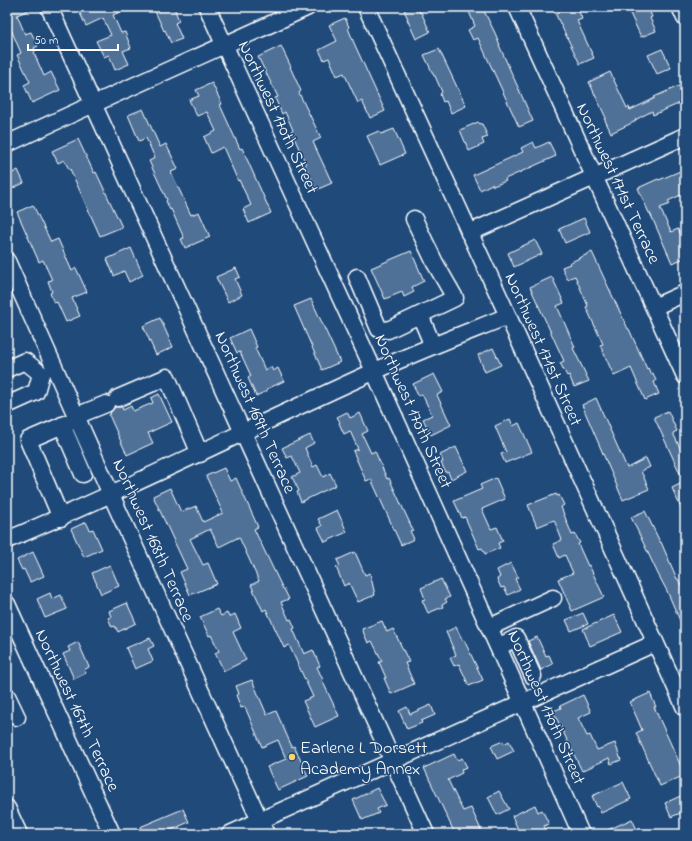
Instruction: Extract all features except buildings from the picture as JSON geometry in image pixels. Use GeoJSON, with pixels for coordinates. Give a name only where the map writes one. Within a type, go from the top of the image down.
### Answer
{"type":"FeatureCollection","features":[{"type":"Feature","properties":{"kind":"street","name":"Northwest 169th Terrace"},"geometry":{"type":"LineString","coordinates":[[49,7],[426,834]]}},
{"type":"Feature","properties":{"kind":"street","name":"Northwest 170th Street"},"geometry":{"type":"LineString","coordinates":[[207,7],[490,627],[581,834]]}},
{"type":"Feature","properties":{"kind":"street"},"geometry":{"type":"LineString","coordinates":[[7,144],[308,7]]}},
{"type":"Feature","properties":{"kind":"street","name":"Northwest 171st Street"},"geometry":{"type":"LineString","coordinates":[[366,7],[508,316],[685,708]]}},
{"type":"Feature","properties":{"kind":"street","name":"Northwest 171st Terrace"},"geometry":{"type":"LineString","coordinates":[[517,7],[685,376]]}},
{"type":"Feature","properties":{"kind":"street"},"geometry":{"type":"LineString","coordinates":[[680,7],[685,18]]}},
{"type":"Feature","properties":{"kind":"street"},"geometry":{"type":"LineString","coordinates":[[469,233],[685,136]]}},
{"type":"Feature","properties":{"kind":"street"},"geometry":{"type":"LineString","coordinates":[[357,277],[379,329],[388,330],[455,298],[435,263],[414,219]]}},
{"type":"Feature","properties":{"kind":"street","name":"Northwest 168th Terrace"},"geometry":{"type":"LineString","coordinates":[[7,261],[48,371],[77,418],[263,827]]}},
{"type":"Feature","properties":{"kind":"street"},"geometry":{"type":"LineString","coordinates":[[654,307],[685,293]]}},
{"type":"Feature","properties":{"kind":"street"},"geometry":{"type":"LineString","coordinates":[[420,315],[433,346]]}},
{"type":"Feature","properties":{"kind":"street"},"geometry":{"type":"LineString","coordinates":[[7,540],[61,518],[111,495],[374,371],[508,316]]}},
{"type":"Feature","properties":{"kind":"street"},"geometry":{"type":"LineString","coordinates":[[7,369],[25,361],[48,371],[36,392],[7,405]]}},
{"type":"Feature","properties":{"kind":"street"},"geometry":{"type":"LineString","coordinates":[[61,518],[28,440],[112,401],[166,377],[200,454]]}},
{"type":"Feature","properties":{"kind":"street"},"geometry":{"type":"LineString","coordinates":[[62,425],[83,474]]}},
{"type":"Feature","properties":{"kind":"street"},"geometry":{"type":"LineString","coordinates":[[490,627],[553,598]]}},
{"type":"Feature","properties":{"kind":"street","name":"Northwest 167th Terrace"},"geometry":{"type":"LineString","coordinates":[[7,604],[112,834]]}},
{"type":"Feature","properties":{"kind":"street"},"geometry":{"type":"LineString","coordinates":[[498,647],[516,638],[533,676]]}},
{"type":"Feature","properties":{"kind":"street"},"geometry":{"type":"LineString","coordinates":[[230,834],[263,827],[393,761],[655,643]]}},
{"type":"Feature","properties":{"kind":"street"},"geometry":{"type":"LineString","coordinates":[[7,696],[17,717]]}},
{"type":"Feature","properties":{"kind":"street"},"geometry":{"type":"LineString","coordinates":[[7,808],[19,834]]}},
{"type":"Feature","properties":{"kind":"place","name":"Earlene L Dorsett Academy Annex"},"geometry":{"type":"Point","coordinates":[292,757]}}]}
